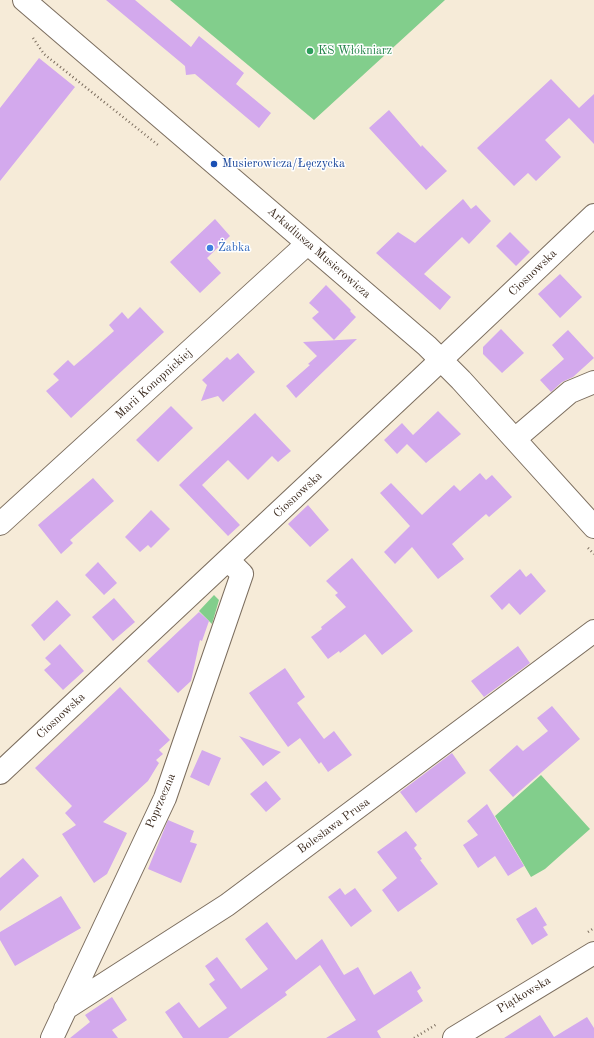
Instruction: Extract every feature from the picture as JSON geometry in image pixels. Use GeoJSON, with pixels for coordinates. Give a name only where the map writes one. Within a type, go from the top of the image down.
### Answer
{"type":"FeatureCollection","features":[{"type":"Feature","properties":{"kind":"street","name":"Arkadiusza Musierowicza"},"geometry":{"type":"LineString","coordinates":[[24,0],[442,360],[594,527]]}},
{"type":"Feature","properties":{"kind":"street","name":"Ciosnowska"},"geometry":{"type":"LineString","coordinates":[[0,774],[442,360],[594,215]]}},
{"type":"Feature","properties":{"kind":"street","name":"Marii Konopnickiej"},"geometry":{"type":"LineString","coordinates":[[0,524],[308,244]]}},
{"type":"Feature","properties":{"kind":"street"},"geometry":{"type":"LineString","coordinates":[[515,439],[570,392],[594,382]]}},
{"type":"Feature","properties":{"kind":"street","name":"Poprzeczna"},"geometry":{"type":"LineString","coordinates":[[52,1038],[165,798],[242,574],[228,560]]}},
{"type":"Feature","properties":{"kind":"street","name":"Bolesława Prusa"},"geometry":{"type":"LineString","coordinates":[[65,1010],[227,905],[594,631]]}},
{"type":"Feature","properties":{"kind":"street","name":"Piątkowska"},"geometry":{"type":"LineString","coordinates":[[454,1038],[594,953]]}},
{"type":"Feature","properties":{"kind":"path"},"geometry":{"type":"LineString","coordinates":[[33,37],[44,54],[161,148]]}},
{"type":"Feature","properties":{"kind":"green space","name":"KS Włókniarz"},"geometry":{"type":"Polygon","coordinates":[[[170,0],[445,0],[314,120],[170,0]]]}},
{"type":"Feature","properties":{"kind":"green space"},"geometry":{"type":"Polygon","coordinates":[[[214,595],[219,600],[212,624],[199,611],[214,595]]]}},
{"type":"Feature","properties":{"kind":"green space"},"geometry":{"type":"Polygon","coordinates":[[[541,775],[590,829],[545,869],[531,877],[495,816],[541,775]]]}},
{"type":"Feature","properties":{"kind":"building"},"geometry":{"type":"Polygon","coordinates":[[[106,0],[135,0],[191,47],[199,36],[244,73],[236,84],[271,113],[259,128],[195,74],[186,75],[185,66],[106,0]]]}},
{"type":"Feature","properties":{"kind":"building"},"geometry":{"type":"Polygon","coordinates":[[[39,58],[75,87],[0,181],[0,108],[39,58]]]}},
{"type":"Feature","properties":{"kind":"building"},"geometry":{"type":"Polygon","coordinates":[[[551,79],[579,108],[594,94],[594,144],[569,118],[545,140],[561,157],[536,181],[528,173],[514,186],[477,148],[551,79]]]}},
{"type":"Feature","properties":{"kind":"building"},"geometry":{"type":"Polygon","coordinates":[[[389,110],[421,147],[422,145],[447,171],[426,190],[369,128],[389,110]]]}},
{"type":"Feature","properties":{"kind":"building"},"geometry":{"type":"Polygon","coordinates":[[[463,199],[471,209],[476,205],[491,221],[469,244],[462,237],[424,274],[451,297],[440,310],[376,253],[398,232],[415,243],[463,199]]]}},
{"type":"Feature","properties":{"kind":"building"},"geometry":{"type":"Polygon","coordinates":[[[215,219],[230,236],[207,258],[221,273],[200,293],[170,262],[215,219]]]}},
{"type":"Feature","properties":{"kind":"building"},"geometry":{"type":"Polygon","coordinates":[[[510,232],[530,252],[516,266],[496,246],[510,232]]]}},
{"type":"Feature","properties":{"kind":"building"},"geometry":{"type":"Polygon","coordinates":[[[560,274],[582,297],[560,318],[538,294],[560,274]]]}},
{"type":"Feature","properties":{"kind":"building"},"geometry":{"type":"Polygon","coordinates":[[[326,285],[356,317],[334,340],[312,318],[319,312],[309,303],[326,285]]]}},
{"type":"Feature","properties":{"kind":"building"},"geometry":{"type":"Polygon","coordinates":[[[140,307],[164,332],[71,418],[46,391],[59,380],[53,374],[68,360],[74,366],[114,331],[109,325],[122,312],[128,319],[140,307]]]}},
{"type":"Feature","properties":{"kind":"building"},"geometry":{"type":"Polygon","coordinates":[[[501,329],[524,353],[502,373],[483,354],[483,347],[501,329]]]}},
{"type":"Feature","properties":{"kind":"building"},"geometry":{"type":"Polygon","coordinates":[[[568,330],[594,358],[573,377],[562,382],[551,392],[540,380],[564,359],[552,345],[568,330]]]}},
{"type":"Feature","properties":{"kind":"building"},"geometry":{"type":"Polygon","coordinates":[[[357,339],[296,398],[286,386],[310,365],[308,364],[317,356],[303,342],[357,339]]]}},
{"type":"Feature","properties":{"kind":"building"},"geometry":{"type":"Polygon","coordinates":[[[238,353],[255,372],[223,402],[218,396],[201,401],[207,385],[202,380],[227,357],[230,360],[238,353]]]}},
{"type":"Feature","properties":{"kind":"building"},"geometry":{"type":"Polygon","coordinates":[[[171,406],[193,428],[158,462],[136,440],[171,406]]]}},
{"type":"Feature","properties":{"kind":"building"},"geometry":{"type":"Polygon","coordinates":[[[438,411],[461,434],[426,463],[407,444],[397,454],[384,440],[402,423],[413,435],[438,411]]]}},
{"type":"Feature","properties":{"kind":"building"},"geometry":{"type":"Polygon","coordinates":[[[255,413],[291,451],[278,462],[272,456],[248,480],[228,460],[202,485],[240,525],[228,536],[179,485],[255,413]]]}},
{"type":"Feature","properties":{"kind":"building"},"geometry":{"type":"Polygon","coordinates":[[[480,473],[486,480],[492,475],[512,497],[489,517],[486,514],[452,544],[464,559],[438,579],[412,547],[395,564],[384,552],[410,526],[380,493],[391,483],[422,515],[454,485],[460,491],[480,473]]]}},
{"type":"Feature","properties":{"kind":"building"},"geometry":{"type":"Polygon","coordinates":[[[93,478],[114,501],[70,540],[73,543],[61,554],[38,525],[93,478]]]}},
{"type":"Feature","properties":{"kind":"building"},"geometry":{"type":"Polygon","coordinates":[[[308,505],[329,530],[310,547],[288,524],[308,505]]]}},
{"type":"Feature","properties":{"kind":"building"},"geometry":{"type":"Polygon","coordinates":[[[151,510],[170,529],[151,548],[148,545],[140,552],[125,537],[151,510]]]}},
{"type":"Feature","properties":{"kind":"building"},"geometry":{"type":"Polygon","coordinates":[[[352,558],[413,631],[382,655],[365,634],[340,653],[339,651],[328,659],[311,637],[346,607],[335,595],[338,593],[326,581],[352,558]]]}},
{"type":"Feature","properties":{"kind":"building"},"geometry":{"type":"Polygon","coordinates":[[[98,562],[117,583],[104,595],[85,575],[98,562]]]}},
{"type":"Feature","properties":{"kind":"building"},"geometry":{"type":"Polygon","coordinates":[[[520,569],[526,577],[531,573],[546,591],[520,615],[509,603],[502,610],[490,596],[520,569]]]}},
{"type":"Feature","properties":{"kind":"building"},"geometry":{"type":"Polygon","coordinates":[[[114,598],[135,622],[113,641],[92,617],[114,598]]]}},
{"type":"Feature","properties":{"kind":"building"},"geometry":{"type":"Polygon","coordinates":[[[57,600],[71,615],[44,641],[31,625],[57,600]]]}},
{"type":"Feature","properties":{"kind":"building"},"geometry":{"type":"Polygon","coordinates":[[[199,612],[209,621],[202,641],[200,640],[191,681],[178,693],[147,661],[199,612]]]}},
{"type":"Feature","properties":{"kind":"building"},"geometry":{"type":"Polygon","coordinates":[[[60,644],[84,671],[63,690],[44,670],[51,664],[45,658],[60,644]]]}},
{"type":"Feature","properties":{"kind":"building"},"geometry":{"type":"Polygon","coordinates":[[[518,646],[530,663],[484,697],[471,681],[518,646]]]}},
{"type":"Feature","properties":{"kind":"building"},"geometry":{"type":"Polygon","coordinates":[[[285,668],[305,697],[297,703],[324,739],[334,731],[352,755],[328,772],[321,762],[319,764],[300,738],[288,747],[249,693],[285,668]]]}},
{"type":"Feature","properties":{"kind":"building"},"geometry":{"type":"Polygon","coordinates":[[[120,687],[170,740],[159,750],[163,754],[156,760],[159,763],[148,781],[103,822],[127,833],[107,874],[94,883],[62,834],[76,825],[65,813],[72,806],[35,768],[120,687]]]}},
{"type":"Feature","properties":{"kind":"building"},"geometry":{"type":"Polygon","coordinates":[[[552,706],[580,739],[513,797],[489,770],[517,745],[523,751],[548,731],[537,718],[552,706]]]}},
{"type":"Feature","properties":{"kind":"building"},"geometry":{"type":"Polygon","coordinates":[[[239,736],[281,752],[263,766],[239,736]]]}},
{"type":"Feature","properties":{"kind":"building"},"geometry":{"type":"Polygon","coordinates":[[[202,750],[221,758],[209,786],[190,777],[202,750]]]}},
{"type":"Feature","properties":{"kind":"building"},"geometry":{"type":"Polygon","coordinates":[[[452,753],[466,773],[416,813],[400,792],[452,753]]]}},
{"type":"Feature","properties":{"kind":"building"},"geometry":{"type":"Polygon","coordinates":[[[266,781],[281,799],[266,812],[250,794],[266,781]]]}},
{"type":"Feature","properties":{"kind":"building"},"geometry":{"type":"Polygon","coordinates":[[[487,804],[524,866],[508,876],[495,856],[478,868],[463,845],[478,835],[467,821],[487,804]]]}},
{"type":"Feature","properties":{"kind":"building"},"geometry":{"type":"Polygon","coordinates":[[[168,820],[194,831],[190,842],[197,844],[181,883],[148,869],[168,820]]]}},
{"type":"Feature","properties":{"kind":"building"},"geometry":{"type":"Polygon","coordinates":[[[406,831],[417,845],[414,848],[422,859],[420,860],[438,884],[398,912],[382,890],[397,878],[377,852],[406,831]]]}},
{"type":"Feature","properties":{"kind":"building"},"geometry":{"type":"Polygon","coordinates":[[[23,858],[39,876],[0,911],[0,878],[23,858]]]}},
{"type":"Feature","properties":{"kind":"building"},"geometry":{"type":"Polygon","coordinates":[[[340,888],[345,895],[355,888],[372,911],[351,927],[328,897],[340,888]]]}},
{"type":"Feature","properties":{"kind":"building"},"geometry":{"type":"Polygon","coordinates":[[[61,896],[81,928],[15,966],[0,940],[0,932],[61,896]]]}},
{"type":"Feature","properties":{"kind":"building"},"geometry":{"type":"Polygon","coordinates":[[[536,907],[547,925],[543,927],[548,935],[532,945],[516,919],[536,907]]]}},
{"type":"Feature","properties":{"kind":"building"},"geometry":{"type":"Polygon","coordinates":[[[267,922],[296,960],[322,939],[344,975],[358,967],[374,995],[411,971],[421,988],[417,991],[423,1001],[377,1031],[381,1038],[326,1038],[356,1020],[320,965],[285,992],[287,995],[228,1038],[183,1038],[165,1012],[179,1002],[199,1028],[227,1008],[209,984],[215,980],[205,966],[217,957],[241,989],[268,969],[245,939],[267,922]]]}},
{"type":"Feature","properties":{"kind":"building"},"geometry":{"type":"Polygon","coordinates":[[[112,997],[127,1020],[112,1030],[118,1038],[70,1038],[90,1022],[85,1015],[112,997]]]}},
{"type":"Feature","properties":{"kind":"building"},"geometry":{"type":"Polygon","coordinates":[[[540,1015],[554,1037],[587,1017],[594,1028],[594,1038],[504,1038],[540,1015]]]}},
{"type":"Feature","properties":{"kind":"place","name":"KS Włókniarz"},"geometry":{"type":"Point","coordinates":[310,51]}},
{"type":"Feature","properties":{"kind":"place","name":"Musierowicza/Łęczycka"},"geometry":{"type":"Point","coordinates":[214,164]}},
{"type":"Feature","properties":{"kind":"place","name":"Żabka"},"geometry":{"type":"Point","coordinates":[210,248]}}]}
